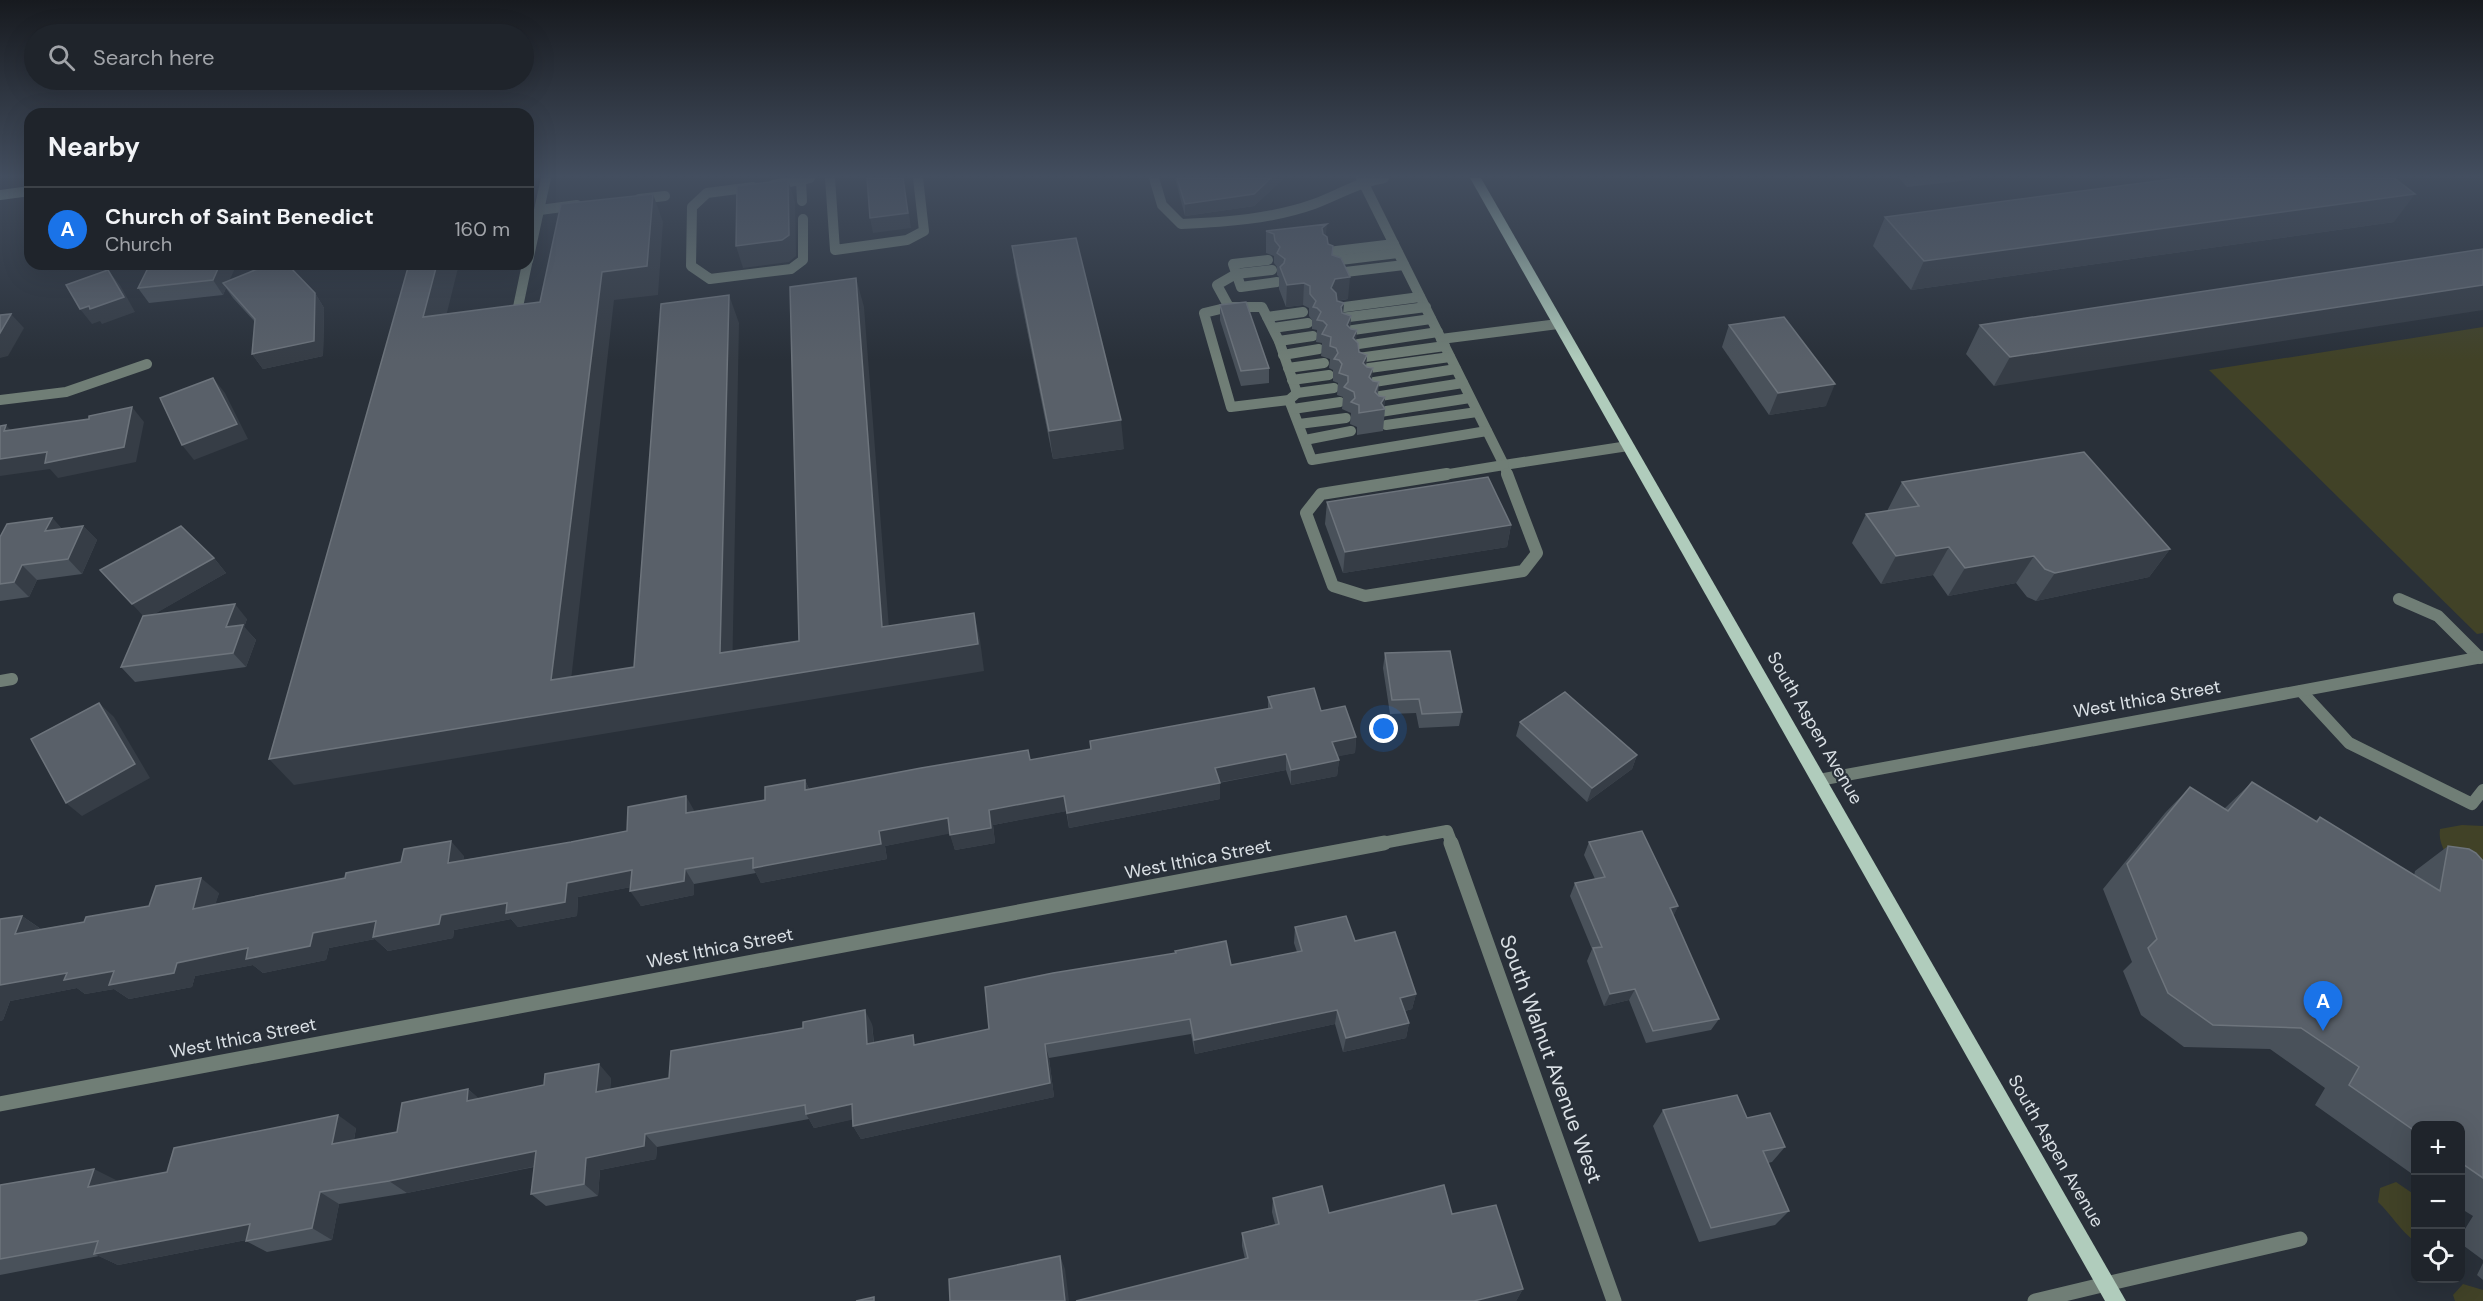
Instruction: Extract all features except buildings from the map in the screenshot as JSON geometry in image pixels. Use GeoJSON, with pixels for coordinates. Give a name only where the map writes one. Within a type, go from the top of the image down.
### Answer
{"type":"FeatureCollection","features":[{"type":"Feature","properties":{"kind":"main road","name":"South Aspen Avenue"},"geometry":{"type":"LineString","coordinates":[[1510,239],[2111,1292]]}},
{"type":"Feature","properties":{"kind":"street"},"geometry":{"type":"LineString","coordinates":[[691,239],[691,266],[710,279],[790,269],[803,260],[803,239]]}},
{"type":"Feature","properties":{"kind":"street"},"geometry":{"type":"LineString","coordinates":[[834,239],[835,250],[909,239]]}},
{"type":"Feature","properties":{"kind":"street"},"geometry":{"type":"LineString","coordinates":[[1391,239],[1504,466],[1537,553],[1523,571],[1365,596],[1333,586],[1306,513],[1321,494],[1504,466],[1628,446]]}},
{"type":"Feature","properties":{"kind":"street"},"geometry":{"type":"LineString","coordinates":[[1330,256],[1396,248]]}},
{"type":"Feature","properties":{"kind":"street"},"geometry":{"type":"LineString","coordinates":[[1229,307],[1217,285],[1236,274],[1270,265]]}},
{"type":"Feature","properties":{"kind":"street"},"geometry":{"type":"LineString","coordinates":[[1337,273],[1404,265]]}},
{"type":"Feature","properties":{"kind":"street"},"geometry":{"type":"LineString","coordinates":[[518,308],[526,270]]}},
{"type":"Feature","properties":{"kind":"street"},"geometry":{"type":"LineString","coordinates":[[1236,274],[1240,287],[1277,282]]}},
{"type":"Feature","properties":{"kind":"street"},"geometry":{"type":"LineString","coordinates":[[1337,308],[1420,297]]}},
{"type":"Feature","properties":{"kind":"street"},"geometry":{"type":"LineString","coordinates":[[1340,402],[1293,400],[1231,407],[1204,313],[1229,307],[1262,307],[1279,341],[1292,380],[1293,400],[1312,460],[1486,430]]}},
{"type":"Feature","properties":{"kind":"street"},"geometry":{"type":"LineString","coordinates":[[1341,318],[1426,307]]}},
{"type":"Feature","properties":{"kind":"street"},"geometry":{"type":"LineString","coordinates":[[1267,317],[1304,312]]}},
{"type":"Feature","properties":{"kind":"street"},"geometry":{"type":"LineString","coordinates":[[1346,331],[1431,319]]}},
{"type":"Feature","properties":{"kind":"street"},"geometry":{"type":"LineString","coordinates":[[1273,328],[1308,323]]}},
{"type":"Feature","properties":{"kind":"street"},"geometry":{"type":"LineString","coordinates":[[1352,345],[1441,339],[1558,324]]}},
{"type":"Feature","properties":{"kind":"street"},"geometry":{"type":"LineString","coordinates":[[1279,341],[1313,336]]}},
{"type":"Feature","properties":{"kind":"street"},"geometry":{"type":"LineString","coordinates":[[1358,358],[1441,339]]}},
{"type":"Feature","properties":{"kind":"street"},"geometry":{"type":"LineString","coordinates":[[1283,355],[1319,350]]}},
{"type":"Feature","properties":{"kind":"street"},"geometry":{"type":"LineString","coordinates":[[1362,369],[1450,357]]}},
{"type":"Feature","properties":{"kind":"street"},"geometry":{"type":"LineString","coordinates":[[1288,368],[1324,363]]}},
{"type":"Feature","properties":{"kind":"street"},"geometry":{"type":"LineString","coordinates":[[0,400],[66,392],[147,364]]}},
{"type":"Feature","properties":{"kind":"street"},"geometry":{"type":"LineString","coordinates":[[1368,383],[1456,369]]}},
{"type":"Feature","properties":{"kind":"street"},"geometry":{"type":"LineString","coordinates":[[1292,380],[1329,375]]}},
{"type":"Feature","properties":{"kind":"street"},"geometry":{"type":"LineString","coordinates":[[1374,397],[1463,383]]}},
{"type":"Feature","properties":{"kind":"street"},"geometry":{"type":"LineString","coordinates":[[1293,400],[1334,388]]}},
{"type":"Feature","properties":{"kind":"street"},"geometry":{"type":"LineString","coordinates":[[1380,412],[1470,398]]}},
{"type":"Feature","properties":{"kind":"street"},"geometry":{"type":"LineString","coordinates":[[1386,425],[1477,412]]}},
{"type":"Feature","properties":{"kind":"street"},"geometry":{"type":"LineString","coordinates":[[1299,424],[1346,418]]}},
{"type":"Feature","properties":{"kind":"street"},"geometry":{"type":"LineString","coordinates":[[1305,440],[1351,431]]}},
{"type":"Feature","properties":{"kind":"street"},"geometry":{"type":"LineString","coordinates":[[2398,599],[2438,616],[2482,658]]}},
{"type":"Feature","properties":{"kind":"street","name":"West Ithica Street"},"geometry":{"type":"LineString","coordinates":[[1819,780],[2482,658]]}},
{"type":"Feature","properties":{"kind":"street"},"geometry":{"type":"LineString","coordinates":[[2301,691],[2349,743],[2472,804],[2483,790]]}},
{"type":"Feature","properties":{"kind":"street","name":"West Ithica Street"},"geometry":{"type":"LineString","coordinates":[[0,1104],[1448,831]]}},
{"type":"Feature","properties":{"kind":"street","name":"South Walnut Avenue West"},"geometry":{"type":"LineString","coordinates":[[1448,831],[1614,1301]]}},
{"type":"Feature","properties":{"kind":"street"},"geometry":{"type":"LineString","coordinates":[[2035,1301],[2111,1292],[2300,1239]]}},
{"type":"Feature","properties":{"kind":"green space"},"geometry":{"type":"Polygon","coordinates":[[[2483,327],[2483,633],[2477,634],[2209,370],[2483,327]]]}},
{"type":"Feature","properties":{"kind":"green space"},"geometry":{"type":"Polygon","coordinates":[[[2462,825],[2483,826],[2483,892],[2454,864],[2440,839],[2440,829],[2462,825]]]}},
{"type":"Feature","properties":{"kind":"green space"},"geometry":{"type":"Polygon","coordinates":[[[2396,1182],[2411,1192],[2411,1238],[2378,1202],[2380,1188],[2396,1182]]]}},
{"type":"Feature","properties":{"kind":"green space"},"geometry":{"type":"Polygon","coordinates":[[[2463,1284],[2483,1290],[2483,1301],[2455,1301],[2453,1295],[2463,1284]]]}},
{"type":"Feature","properties":{"kind":"place","name":"Church of Saint Benedict"},"geometry":{"type":"Point","coordinates":[2323,1031]}}]}
